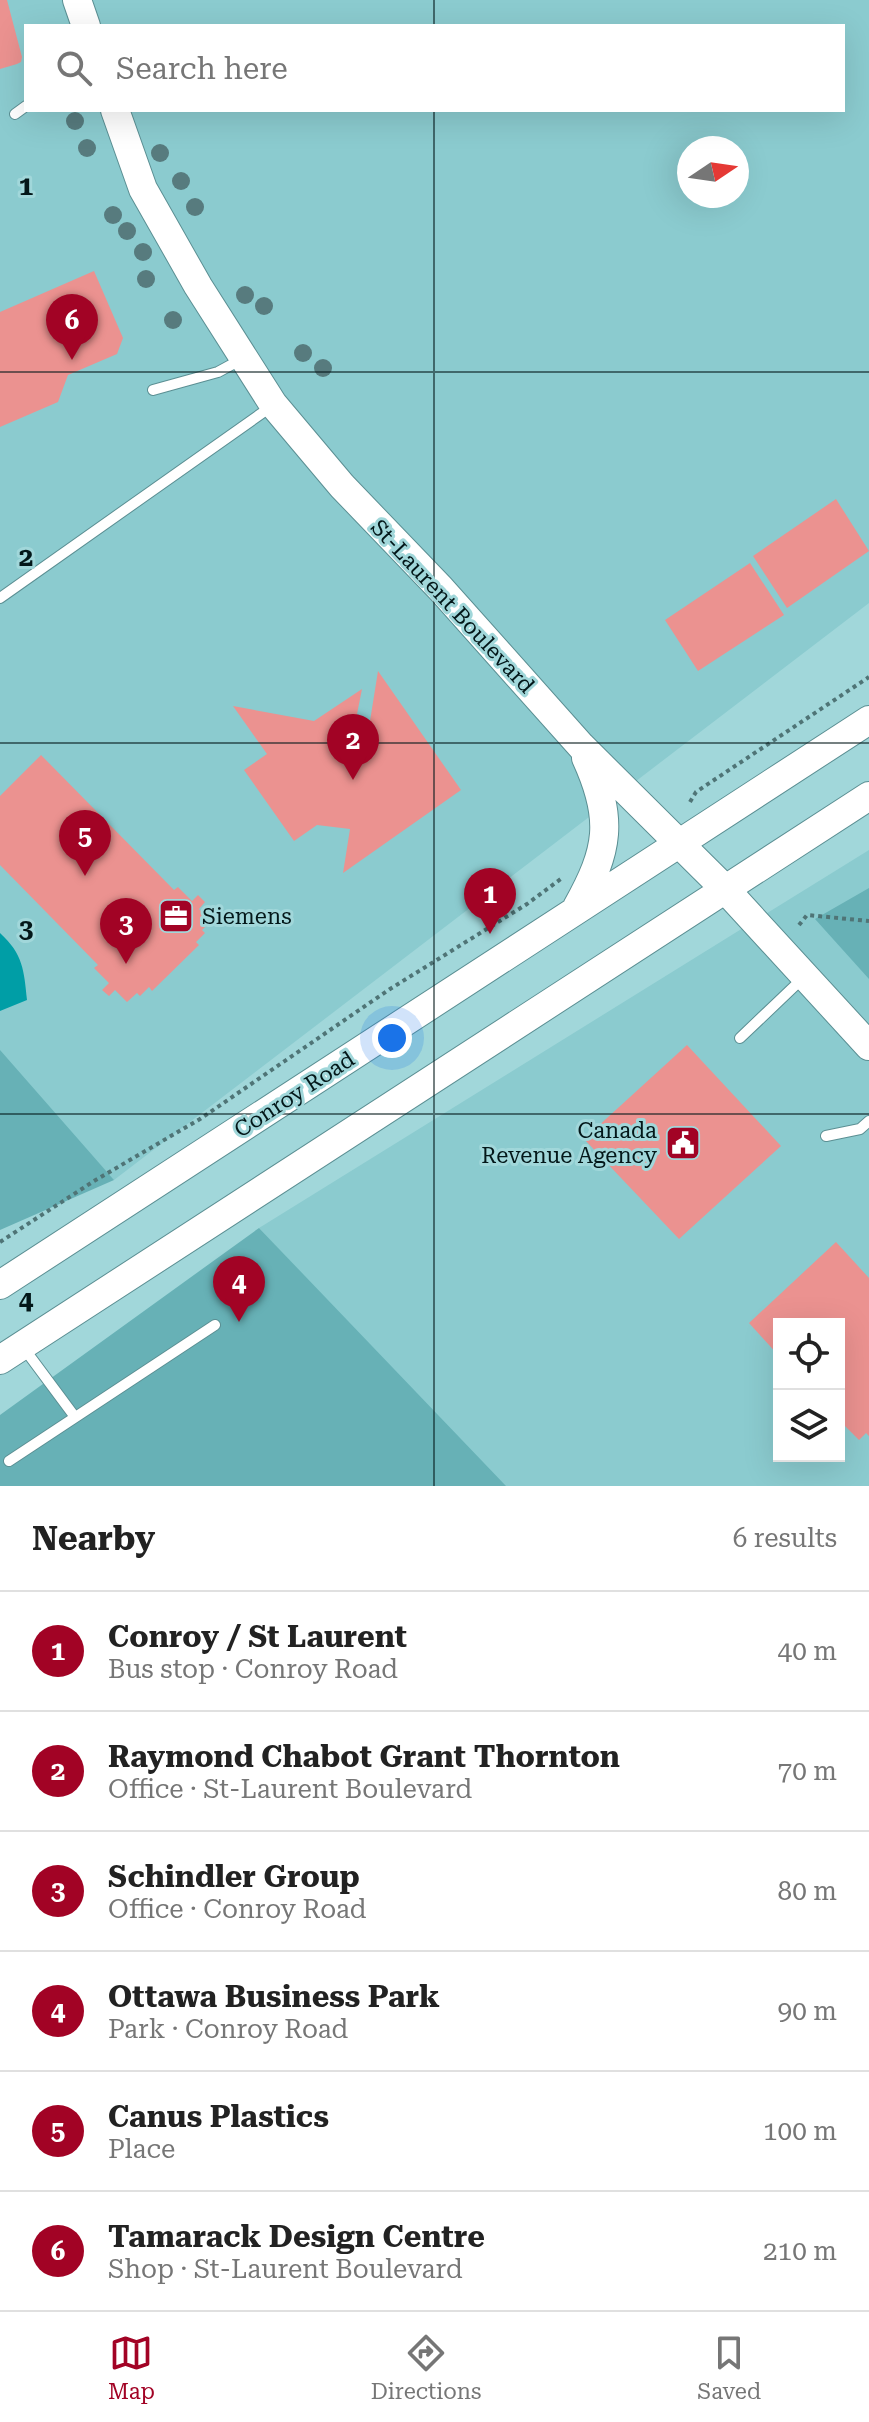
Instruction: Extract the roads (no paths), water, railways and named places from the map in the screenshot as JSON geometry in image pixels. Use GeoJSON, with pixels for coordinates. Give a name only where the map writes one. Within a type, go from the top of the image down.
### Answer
{"type":"FeatureCollection","features":[{"type":"Feature","properties":{"kind":"main road"},"geometry":{"type":"LineString","coordinates":[[77,0],[85,24]]}},
{"type":"Feature","properties":{"kind":"main road","name":"St-Laurent Boulevard"},"geometry":{"type":"LineString","coordinates":[[116,112],[143,189],[198,286],[273,404],[342,486],[441,589],[581,746],[725,889],[869,1046]]}},
{"type":"Feature","properties":{"kind":"main road","name":"Conroy Road"},"geometry":{"type":"LineString","coordinates":[[0,1285],[869,720]]}},
{"type":"Feature","properties":{"kind":"main road"},"geometry":{"type":"LineString","coordinates":[[574,912],[601,860],[604,845],[604,824],[596,781],[581,746]]}},
{"type":"Feature","properties":{"kind":"main road"},"geometry":{"type":"LineString","coordinates":[[11,1352],[869,796]]}},
{"type":"Feature","properties":{"kind":"lane"},"geometry":{"type":"LineString","coordinates":[[15,114],[24,107]]}},
{"type":"Feature","properties":{"kind":"lane"},"geometry":{"type":"LineString","coordinates":[[153,390],[218,372],[244,358]]}},
{"type":"Feature","properties":{"kind":"lane"},"geometry":{"type":"LineString","coordinates":[[0,598],[273,404]]}},
{"type":"Feature","properties":{"kind":"lane"},"geometry":{"type":"LineString","coordinates":[[740,1038],[805,976]]}},
{"type":"Feature","properties":{"kind":"lane"},"geometry":{"type":"LineString","coordinates":[[826,1136],[860,1129],[869,1121]]}},
{"type":"Feature","properties":{"kind":"lane"},"geometry":{"type":"LineString","coordinates":[[9,1461],[215,1325]]}},
{"type":"Feature","properties":{"kind":"lane"},"geometry":{"type":"LineString","coordinates":[[11,1352],[75,1417]]}},
{"type":"Feature","properties":{"kind":"place","name":"Tamarack Design Centre"},"geometry":{"type":"Point","coordinates":[72,360]}},
{"type":"Feature","properties":{"kind":"place","name":"Raymond Chabot Grant Thornton"},"geometry":{"type":"Point","coordinates":[353,780]}},
{"type":"Feature","properties":{"kind":"place","name":"Canus Plastics"},"geometry":{"type":"Point","coordinates":[85,876]}},
{"type":"Feature","properties":{"kind":"place","name":"Siemens"},"geometry":{"type":"Point","coordinates":[176,916]}},
{"type":"Feature","properties":{"kind":"place","name":"Conroy / St Laurent"},"geometry":{"type":"Point","coordinates":[490,934]}},
{"type":"Feature","properties":{"kind":"place","name":"Schindler Group"},"geometry":{"type":"Point","coordinates":[126,964]}},
{"type":"Feature","properties":{"kind":"place","name":"Canada Revenue Agency"},"geometry":{"type":"Point","coordinates":[683,1143]}},
{"type":"Feature","properties":{"kind":"place","name":"Ottawa Business Park"},"geometry":{"type":"Point","coordinates":[239,1322]}}]}
